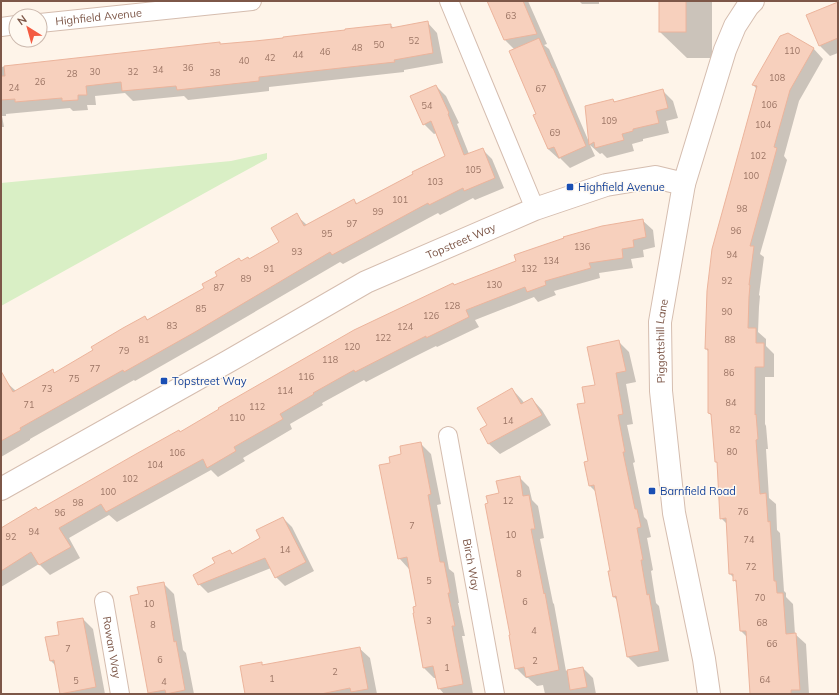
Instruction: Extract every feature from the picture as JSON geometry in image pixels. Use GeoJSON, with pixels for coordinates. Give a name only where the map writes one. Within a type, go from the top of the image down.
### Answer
{"type":"FeatureCollection","features":[{"type":"Feature","properties":{"kind":"street","name":"Highfield Avenue"},"geometry":{"type":"LineString","coordinates":[[48,22],[252,1]]}},
{"type":"Feature","properties":{"kind":"street"},"geometry":{"type":"LineString","coordinates":[[449,1],[535,209]]}},
{"type":"Feature","properties":{"kind":"street","name":"Piggottshill Lane"},"geometry":{"type":"LineString","coordinates":[[709,694],[704,659],[674,513],[661,391],[660,322],[684,184],[725,50],[735,26],[753,1]]}},
{"type":"Feature","properties":{"kind":"street","name":"Topstreet Way"},"geometry":{"type":"LineString","coordinates":[[1,488],[215,369],[366,282],[535,209],[606,185],[655,177],[684,184]]}},
{"type":"Feature","properties":{"kind":"street","name":"Birch Way"},"geometry":{"type":"LineString","coordinates":[[448,436],[495,694]]}},
{"type":"Feature","properties":{"kind":"street","name":"Rowan Way"},"geometry":{"type":"LineString","coordinates":[[104,601],[120,694]]}},
{"type":"Feature","properties":{"kind":"green space"},"geometry":{"type":"Polygon","coordinates":[[[267,153],[267,159],[1,306],[1,183],[231,161],[267,153]]]}},
{"type":"Feature","properties":{"kind":"building"},"geometry":{"type":"Polygon","coordinates":[[[487,1],[523,1],[537,34],[504,40],[487,1]]]}},
{"type":"Feature","properties":{"kind":"building"},"geometry":{"type":"Polygon","coordinates":[[[659,1],[686,1],[686,32],[659,32],[659,1]]]}},
{"type":"Feature","properties":{"kind":"building"},"geometry":{"type":"Polygon","coordinates":[[[838,2],[838,38],[819,46],[806,15],[838,2]]]}},
{"type":"Feature","properties":{"kind":"building"},"geometry":{"type":"Polygon","coordinates":[[[428,21],[433,53],[394,60],[395,62],[259,77],[259,81],[177,90],[176,86],[122,91],[121,82],[86,86],[87,95],[78,95],[78,100],[62,101],[62,98],[15,102],[15,99],[1,100],[1,76],[5,76],[4,66],[220,42],[220,44],[283,38],[391,24],[391,28],[428,21]]]}},
{"type":"Feature","properties":{"kind":"building"},"geometry":{"type":"Polygon","coordinates":[[[788,33],[814,48],[790,90],[774,147],[777,148],[750,246],[754,246],[749,285],[748,328],[756,328],[756,343],[764,343],[764,367],[755,367],[755,415],[756,414],[758,439],[756,440],[760,494],[766,493],[768,522],[770,521],[774,581],[776,581],[777,593],[783,593],[786,634],[796,633],[800,690],[791,690],[791,694],[750,694],[746,631],[740,631],[736,580],[733,581],[733,574],[729,574],[726,518],[720,519],[717,462],[715,462],[711,414],[708,413],[708,349],[705,349],[707,291],[712,249],[757,86],[752,85],[780,36],[788,33]]]}},
{"type":"Feature","properties":{"kind":"building"},"geometry":{"type":"Polygon","coordinates":[[[539,38],[586,146],[559,158],[554,147],[548,149],[533,115],[536,114],[509,51],[539,38]]]}},
{"type":"Feature","properties":{"kind":"building"},"geometry":{"type":"Polygon","coordinates":[[[436,85],[449,113],[448,114],[464,155],[483,148],[495,178],[464,191],[463,188],[429,205],[428,203],[332,255],[330,252],[195,332],[124,372],[123,370],[20,428],[21,430],[1,441],[1,371],[13,392],[53,369],[54,373],[93,350],[91,347],[123,328],[145,316],[147,320],[204,288],[202,284],[217,276],[215,272],[239,258],[241,261],[248,257],[249,259],[279,242],[271,228],[297,213],[304,226],[354,199],[356,204],[413,174],[412,172],[445,156],[431,121],[423,125],[410,96],[436,85]]]}},
{"type":"Feature","properties":{"kind":"building"},"geometry":{"type":"Polygon","coordinates":[[[663,89],[668,108],[656,111],[659,123],[633,129],[633,131],[622,134],[624,140],[595,148],[594,142],[589,145],[585,106],[613,99],[614,102],[663,89]]]}},
{"type":"Feature","properties":{"kind":"building"},"geometry":{"type":"Polygon","coordinates":[[[643,219],[646,237],[633,240],[634,247],[622,249],[623,258],[589,263],[591,268],[545,281],[546,285],[527,292],[525,287],[466,310],[469,317],[426,338],[426,336],[355,372],[354,370],[313,393],[314,394],[280,414],[283,419],[234,447],[236,451],[207,468],[203,459],[106,512],[101,504],[59,528],[71,547],[39,565],[31,552],[1,571],[1,528],[36,507],[38,510],[179,430],[180,432],[219,409],[218,408],[354,330],[453,283],[454,285],[516,261],[514,255],[564,238],[563,237],[602,226],[643,219]]]}},
{"type":"Feature","properties":{"kind":"building"},"geometry":{"type":"Polygon","coordinates":[[[619,340],[626,371],[616,373],[623,414],[618,415],[625,452],[623,452],[635,509],[637,509],[641,527],[637,528],[643,560],[641,560],[647,595],[649,594],[659,651],[627,657],[616,596],[613,597],[608,571],[610,571],[594,485],[589,486],[584,462],[588,461],[577,404],[585,403],[582,387],[595,385],[587,347],[619,340]]]}},
{"type":"Feature","properties":{"kind":"building"},"geometry":{"type":"Polygon","coordinates":[[[512,388],[521,404],[532,398],[542,415],[488,444],[480,429],[487,425],[477,408],[512,388]]]}},
{"type":"Feature","properties":{"kind":"building"},"geometry":{"type":"Polygon","coordinates":[[[421,442],[431,494],[428,495],[440,562],[444,562],[450,593],[448,593],[455,626],[452,626],[463,684],[438,689],[433,666],[423,668],[413,613],[413,607],[416,606],[407,557],[398,559],[379,465],[390,463],[389,457],[401,454],[400,446],[421,442]]]}},
{"type":"Feature","properties":{"kind":"building"},"geometry":{"type":"Polygon","coordinates":[[[520,476],[523,496],[529,495],[535,529],[531,529],[544,594],[545,593],[559,670],[526,677],[524,667],[515,669],[485,504],[488,503],[486,496],[499,493],[496,481],[520,476]]]}},
{"type":"Feature","properties":{"kind":"building"},"geometry":{"type":"Polygon","coordinates":[[[283,517],[306,562],[275,578],[265,558],[198,585],[193,575],[215,563],[212,558],[230,550],[232,554],[260,538],[256,530],[283,517]]]}},
{"type":"Feature","properties":{"kind":"building"},"geometry":{"type":"Polygon","coordinates":[[[164,582],[174,642],[176,641],[185,690],[166,694],[165,690],[148,693],[130,596],[139,594],[137,587],[164,582]]]}},
{"type":"Feature","properties":{"kind":"building"},"geometry":{"type":"Polygon","coordinates":[[[83,618],[96,687],[60,694],[54,660],[50,661],[45,637],[59,635],[57,622],[83,618]]]}},
{"type":"Feature","properties":{"kind":"building"},"geometry":{"type":"Polygon","coordinates":[[[360,647],[368,689],[351,692],[350,688],[321,694],[245,694],[240,666],[262,662],[262,665],[360,647]]]}},
{"type":"Feature","properties":{"kind":"building"},"geometry":{"type":"Polygon","coordinates":[[[583,667],[587,687],[570,690],[567,670],[583,667]]]}},
{"type":"Feature","properties":{"kind":"place","name":"Highfield Avenue"},"geometry":{"type":"Point","coordinates":[570,187]}},
{"type":"Feature","properties":{"kind":"place","name":"Topstreet Way"},"geometry":{"type":"Point","coordinates":[164,381]}},
{"type":"Feature","properties":{"kind":"place","name":"Barnfield Road"},"geometry":{"type":"Point","coordinates":[652,491]}}]}
